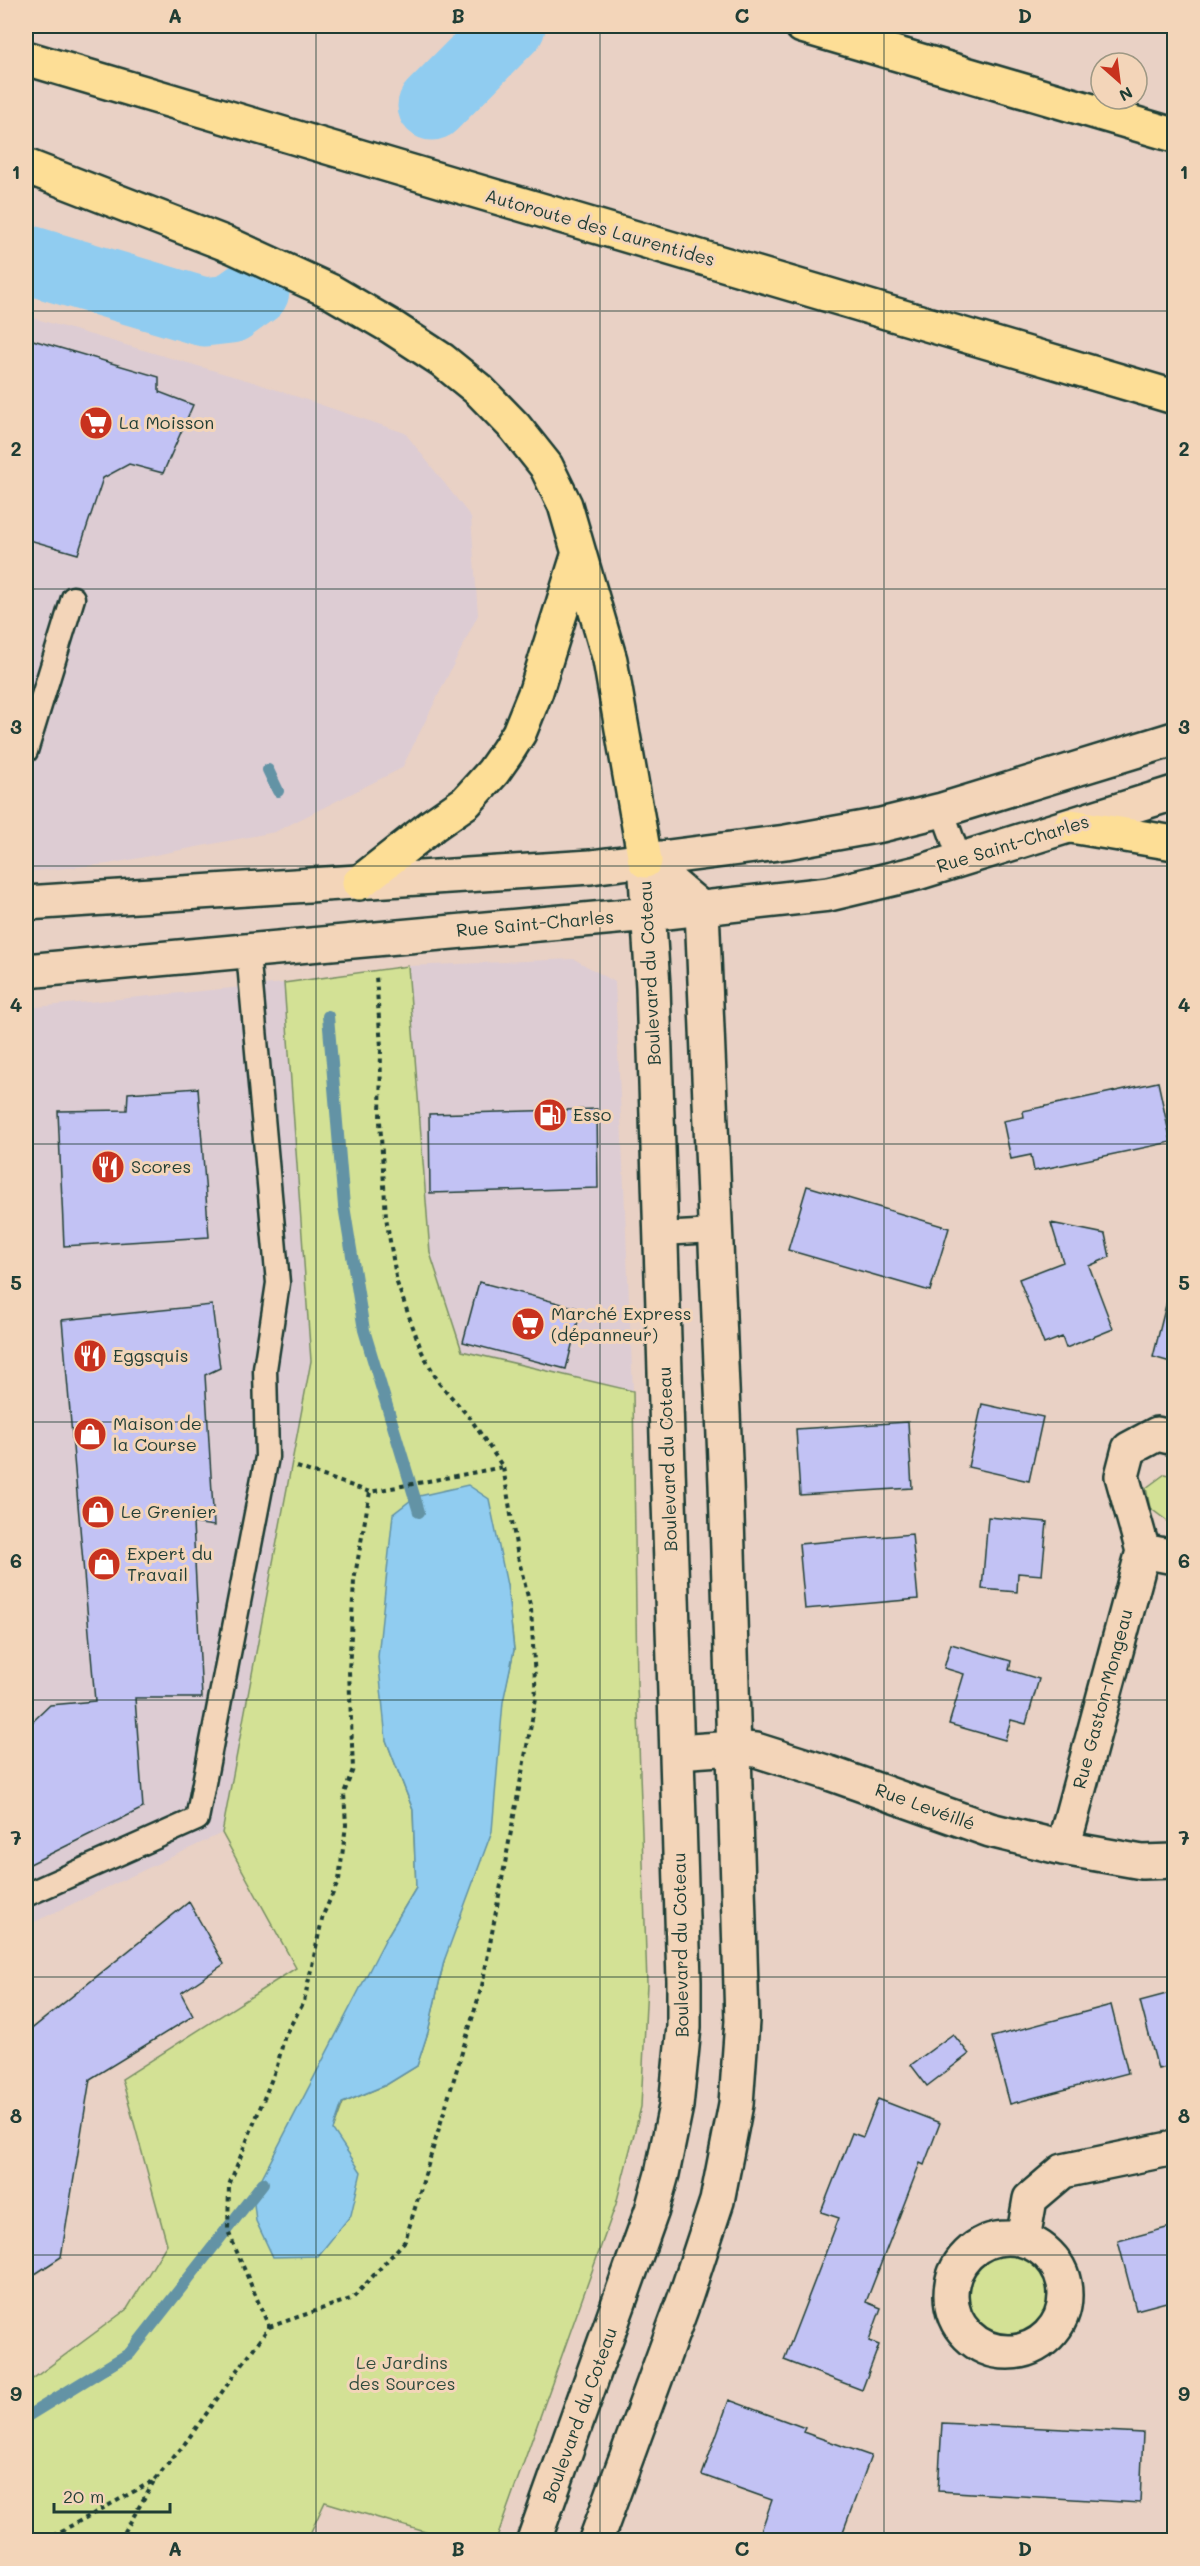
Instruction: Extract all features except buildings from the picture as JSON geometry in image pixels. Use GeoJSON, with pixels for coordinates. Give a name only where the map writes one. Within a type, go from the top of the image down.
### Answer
{"type":"FeatureCollection","features":[{"type":"Feature","properties":{"kind":"highway"},"geometry":{"type":"LineString","coordinates":[[802,26],[1174,135]]}},
{"type":"Feature","properties":{"kind":"highway","name":"Autoroute des Laurentides"},"geometry":{"type":"LineString","coordinates":[[26,58],[1174,397]]}},
{"type":"Feature","properties":{"kind":"highway"},"geometry":{"type":"LineString","coordinates":[[26,166],[232,246],[306,278],[419,344],[479,390],[533,448],[557,488],[610,660],[645,861]]}},
{"type":"Feature","properties":{"kind":"highway"},"geometry":{"type":"LineString","coordinates":[[359,883],[466,802],[493,772],[507,752],[519,733],[536,691],[578,556]]}},
{"type":"Feature","properties":{"kind":"highway"},"geometry":{"type":"LineString","coordinates":[[1071,826],[1174,843]]}},
{"type":"Feature","properties":{"kind":"street"},"geometry":{"type":"LineString","coordinates":[[26,903],[591,867],[829,836],[942,810],[1174,739]]}},
{"type":"Feature","properties":{"kind":"street","name":"Rue Saint-Charles"},"geometry":{"type":"LineString","coordinates":[[26,971],[702,909],[829,894],[891,880],[960,860],[1174,793]]}},
{"type":"Feature","properties":{"kind":"street","name":"Boulevard du Coteau"},"geometry":{"type":"LineString","coordinates":[[645,861],[702,909]]}},
{"type":"Feature","properties":{"kind":"street","name":"Boulevard du Coteau"},"geometry":{"type":"LineString","coordinates":[[534,2541],[642,2240],[662,2174],[674,2117],[680,2069],[684,2004],[677,1752],[661,1234],[645,861]]}},
{"type":"Feature","properties":{"kind":"street"},"geometry":{"type":"LineString","coordinates":[[596,2541],[705,2241],[725,2170],[736,2104],[742,2021],[726,1484],[702,909]]}},
{"type":"Feature","properties":{"kind":"street","name":"Rue Gaston-Mongeau"},"geometry":{"type":"LineString","coordinates":[[1063,1848],[1159,1554],[1122,1476],[1129,1449],[1157,1434],[1174,1438]]}},
{"type":"Feature","properties":{"kind":"street","name":"Rue Levéillé"},"geometry":{"type":"LineString","coordinates":[[677,1752],[734,1748],[768,1753],[990,1830],[1063,1848],[1142,1862],[1174,1861]]}},
{"type":"Feature","properties":{"kind":"street"},"geometry":{"type":"LineString","coordinates":[[1023,2240],[1030,2199],[1064,2171],[1174,2148]]}},
{"type":"Feature","properties":{"kind":"lane"},"geometry":{"type":"LineString","coordinates":[[26,751],[73,598]]}},
{"type":"Feature","properties":{"kind":"lane"},"geometry":{"type":"LineString","coordinates":[[942,810],[960,860]]}},
{"type":"Feature","properties":{"kind":"lane"},"geometry":{"type":"LineString","coordinates":[[26,1895],[197,1818],[267,1457],[265,1369],[278,1282],[248,952]]}},
{"type":"Feature","properties":{"kind":"lane"},"geometry":{"type":"LineString","coordinates":[[661,1234],[714,1231]]}},
{"type":"Feature","properties":{"kind":"path"},"geometry":{"type":"LineString","coordinates":[[120,2541],[155,2480],[183,2446],[269,2327],[352,2298],[405,2241],[482,1986],[536,1698],[531,1609],[518,1557],[503,1467],[470,1418],[439,1383],[422,1352],[397,1283],[386,1217],[380,1121],[381,1047],[376,966]]}},
{"type":"Feature","properties":{"kind":"path"},"geometry":{"type":"LineString","coordinates":[[267,1457],[370,1492],[503,1467]]}},
{"type":"Feature","properties":{"kind":"path"},"geometry":{"type":"LineString","coordinates":[[269,2327],[228,2231],[229,2185],[277,2066],[285,2035],[304,2002],[323,1915],[339,1880],[346,1825],[344,1793],[353,1768],[349,1671],[354,1581],[370,1492]]}},
{"type":"Feature","properties":{"kind":"path"},"geometry":{"type":"LineString","coordinates":[[45,2541],[155,2480]]}},
{"type":"Feature","properties":{"kind":"shaded area"},"geometry":{"type":"Polygon","coordinates":[[[26,316],[253,382],[405,433],[471,517],[478,615],[402,768],[275,832],[108,864],[26,872],[26,316]]]}},
{"type":"Feature","properties":{"kind":"shaded area"},"geometry":{"type":"Polygon","coordinates":[[[574,959],[615,982],[633,1391],[462,1351],[430,1253],[408,966],[574,959]]]}},
{"type":"Feature","properties":{"kind":"shaded area"},"geometry":{"type":"Polygon","coordinates":[[[284,983],[311,1361],[222,1833],[26,1926],[26,1008],[284,983]]]}},
{"type":"Feature","properties":{"kind":"green space","name":"Le Jardins des Sources"},"geometry":{"type":"Polygon","coordinates":[[[408,966],[430,1253],[462,1351],[633,1391],[637,1683],[647,1984],[641,2107],[616,2204],[496,2540],[452,2540],[325,2502],[307,2540],[26,2540],[26,2384],[127,2309],[167,2244],[122,2079],[296,1968],[222,1833],[311,1361],[284,983],[408,966]],[[507,1585],[386,1740],[413,1810],[416,1888],[385,1940],[333,2130],[343,2103],[386,2085],[417,2066],[428,2032],[514,1650],[507,1585]]]}},
{"type":"Feature","properties":{"kind":"green space"},"geometry":{"type":"Polygon","coordinates":[[[1165,1474],[1174,1476],[1174,1526],[1150,1508],[1146,1488],[1165,1474]]]}},
{"type":"Feature","properties":{"kind":"green space"},"geometry":{"type":"Polygon","coordinates":[[[1007,2253],[1024,2256],[1038,2265],[1047,2279],[1050,2296],[1047,2313],[1038,2327],[1024,2336],[1007,2339],[990,2336],[976,2327],[967,2313],[964,2296],[967,2279],[976,2265],[990,2256],[1007,2253]]]}},
{"type":"Feature","properties":{"kind":"water"},"geometry":{"type":"Polygon","coordinates":[[[468,1485],[489,1499],[507,1585],[514,1650],[503,1702],[492,1831],[444,1961],[428,2032],[417,2066],[386,2085],[342,2103],[333,2130],[361,2172],[351,2215],[318,2256],[273,2257],[256,2221],[253,2195],[385,1940],[416,1888],[413,1810],[386,1740],[378,1657],[393,1514],[415,1497],[468,1485]]]}},
{"type":"Feature","properties":{"kind":"waterway"},"geometry":{"type":"LineString","coordinates":[[432,106],[511,26]]}},
{"type":"Feature","properties":{"kind":"waterway"},"geometry":{"type":"LineString","coordinates":[[26,259],[204,312],[230,309],[255,291]]}},
{"type":"Feature","properties":{"kind":"waterway"},"geometry":{"type":"LineString","coordinates":[[230,309],[232,320]]}},
{"type":"Feature","properties":{"kind":"waterway"},"geometry":{"type":"LineString","coordinates":[[268,770],[278,791]]}},
{"type":"Feature","properties":{"kind":"waterway"},"geometry":{"type":"LineString","coordinates":[[328,1016],[344,1206],[364,1330],[419,1512]]}},
{"type":"Feature","properties":{"kind":"waterway"},"geometry":{"type":"LineString","coordinates":[[26,2417],[130,2353],[263,2183]]}},
{"type":"Feature","properties":{"kind":"place","name":"La Moisson"},"geometry":{"type":"Point","coordinates":[96,423]}},
{"type":"Feature","properties":{"kind":"place","name":"Esso"},"geometry":{"type":"Point","coordinates":[550,1115]}},
{"type":"Feature","properties":{"kind":"place","name":"Scores"},"geometry":{"type":"Point","coordinates":[108,1167]}},
{"type":"Feature","properties":{"kind":"place","name":"Marché Express (dépanneur)"},"geometry":{"type":"Point","coordinates":[528,1324]}},
{"type":"Feature","properties":{"kind":"place","name":"Eggsquis"},"geometry":{"type":"Point","coordinates":[90,1356]}},
{"type":"Feature","properties":{"kind":"place","name":"Maison de la Course"},"geometry":{"type":"Point","coordinates":[90,1434]}},
{"type":"Feature","properties":{"kind":"place","name":"Le Grenier"},"geometry":{"type":"Point","coordinates":[98,1512]}},
{"type":"Feature","properties":{"kind":"place","name":"Expert du Travail"},"geometry":{"type":"Point","coordinates":[104,1564]}}]}
